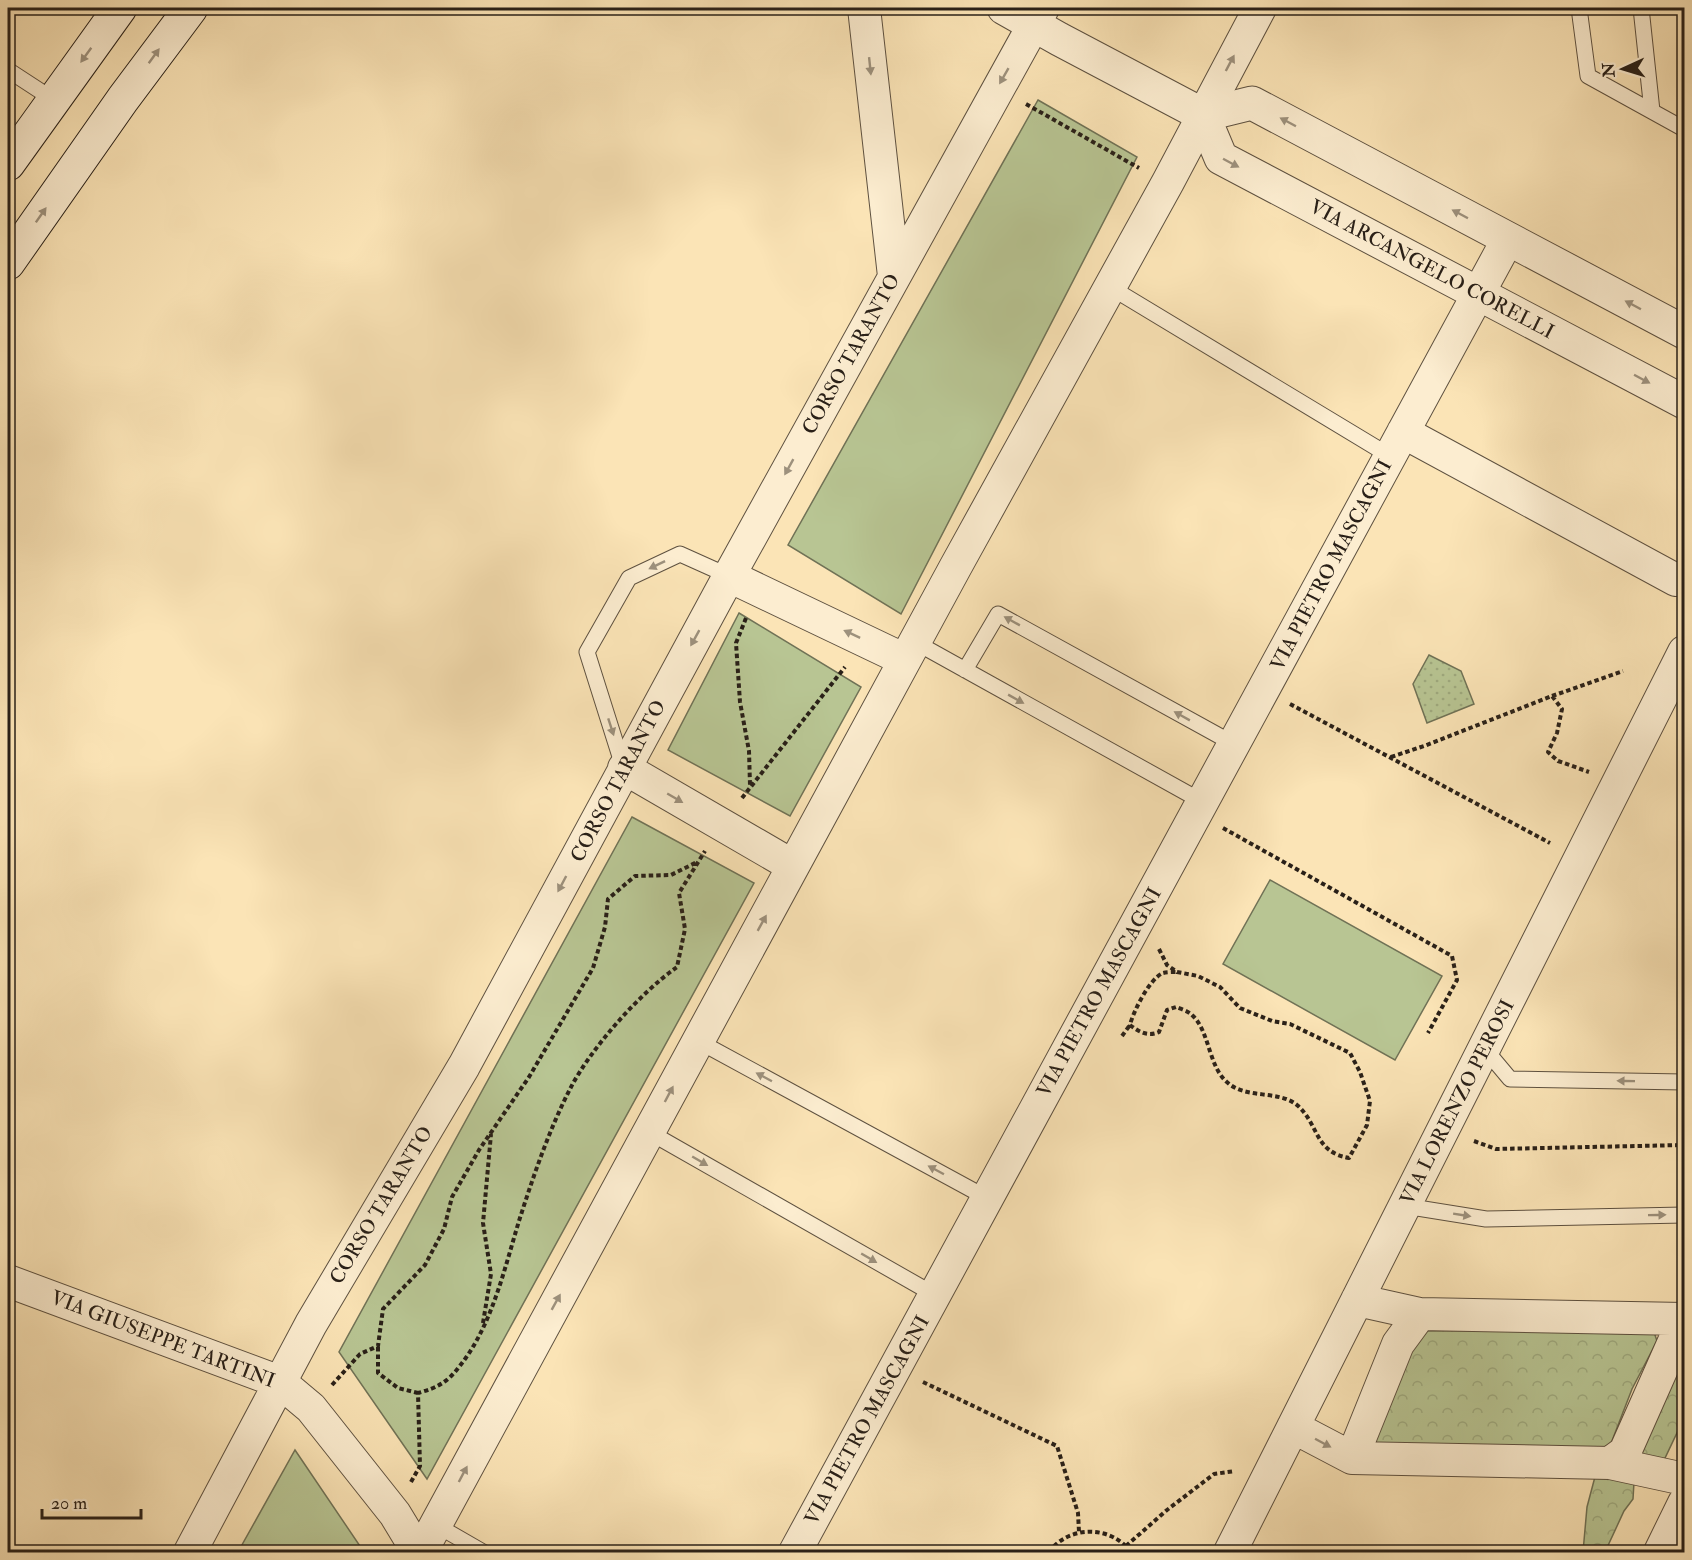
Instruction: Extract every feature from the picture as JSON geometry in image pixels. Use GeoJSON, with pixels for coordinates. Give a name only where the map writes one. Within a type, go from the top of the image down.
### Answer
{"type":"FeatureCollection","features":[{"type":"Feature","properties":{"kind":"street"},"geometry":{"type":"LineString","coordinates":[[8,165],[120,8]]}},
{"type":"Feature","properties":{"kind":"street"},"geometry":{"type":"LineString","coordinates":[[8,263],[123,99],[191,8]]}},
{"type":"Feature","properties":{"kind":"street"},"geometry":{"type":"LineString","coordinates":[[864,8],[894,276]]}},
{"type":"Feature","properties":{"kind":"street"},"geometry":{"type":"LineString","coordinates":[[1004,8],[1038,16],[1203,115],[1252,103],[1684,332]]}},
{"type":"Feature","properties":{"kind":"street"},"geometry":{"type":"LineString","coordinates":[[419,1552],[436,1525],[910,651],[1168,182],[1260,8]]}},
{"type":"Feature","properties":{"kind":"street","name":"CORSO TARANTO"},"geometry":{"type":"LineString","coordinates":[[190,1552],[311,1324],[464,1066],[624,768],[1038,16]]}},
{"type":"Feature","properties":{"kind":"street","name":"VIA ARCANGELO CORELLI"},"geometry":{"type":"LineString","coordinates":[[1203,115],[1221,158],[1684,402]]}},
{"type":"Feature","properties":{"kind":"street","name":"VIA PIETRO MASCAGNI"},"geometry":{"type":"LineString","coordinates":[[795,1552],[1508,239]]}},
{"type":"Feature","properties":{"kind":"street"},"geometry":{"type":"LineString","coordinates":[[1397,444],[1676,580]]}},
{"type":"Feature","properties":{"kind":"street"},"geometry":{"type":"LineString","coordinates":[[729,576],[910,651]]}},
{"type":"Feature","properties":{"kind":"street","name":"VIA LORENZO PEROSI"},"geometry":{"type":"LineString","coordinates":[[1230,1552],[1293,1427],[1370,1304],[1405,1206],[1682,663]]}},
{"type":"Feature","properties":{"kind":"street"},"geometry":{"type":"LineString","coordinates":[[624,768],[793,866]]}},
{"type":"Feature","properties":{"kind":"street","name":"VIA GIUSEPPE TARTINI"},"geometry":{"type":"LineString","coordinates":[[8,1281],[280,1382],[311,1408],[395,1514],[419,1552]]}},
{"type":"Feature","properties":{"kind":"street"},"geometry":{"type":"LineString","coordinates":[[1370,1304],[1420,1314],[1684,1319],[1625,1452],[1610,1463]]}},
{"type":"Feature","properties":{"kind":"street"},"geometry":{"type":"LineString","coordinates":[[1352,1458],[1398,1344],[1420,1314]]}},
{"type":"Feature","properties":{"kind":"street"},"geometry":{"type":"LineString","coordinates":[[1293,1427],[1352,1458],[1610,1463],[1684,1479]]}},
{"type":"Feature","properties":{"kind":"street"},"geometry":{"type":"LineString","coordinates":[[1660,1552],[1684,1503]]}},
{"type":"Feature","properties":{"kind":"lane"},"geometry":{"type":"LineString","coordinates":[[1579,8],[1587,76],[1684,129]]}},
{"type":"Feature","properties":{"kind":"lane"},"geometry":{"type":"LineString","coordinates":[[1641,8],[1652,111]]}},
{"type":"Feature","properties":{"kind":"lane"},"geometry":{"type":"LineString","coordinates":[[8,70],[54,100]]}},
{"type":"Feature","properties":{"kind":"lane"},"geometry":{"type":"LineString","coordinates":[[1110,287],[1397,444]]}},
{"type":"Feature","properties":{"kind":"lane"},"geometry":{"type":"LineString","coordinates":[[624,768],[587,652],[628,578],[680,554],[729,576]]}},
{"type":"Feature","properties":{"kind":"lane"},"geometry":{"type":"LineString","coordinates":[[965,670],[999,614],[1234,744]]}},
{"type":"Feature","properties":{"kind":"lane"},"geometry":{"type":"LineString","coordinates":[[910,651],[965,670],[1200,807]]}},
{"type":"Feature","properties":{"kind":"lane"},"geometry":{"type":"LineString","coordinates":[[698,1041],[987,1198]]}},
{"type":"Feature","properties":{"kind":"lane"},"geometry":{"type":"LineString","coordinates":[[1484,1048],[1510,1080],[1684,1082]]}},
{"type":"Feature","properties":{"kind":"lane"},"geometry":{"type":"LineString","coordinates":[[649,1132],[935,1295]]}},
{"type":"Feature","properties":{"kind":"lane"},"geometry":{"type":"LineString","coordinates":[[1405,1206],[1486,1219],[1684,1215]]}},
{"type":"Feature","properties":{"kind":"lane"},"geometry":{"type":"LineString","coordinates":[[436,1525],[483,1552]]}},
{"type":"Feature","properties":{"kind":"path"},"geometry":{"type":"LineString","coordinates":[[1030,95],[1025,104],[1139,168]]}},
{"type":"Feature","properties":{"kind":"path"},"geometry":{"type":"LineString","coordinates":[[758,589],[736,643],[740,702],[749,751],[750,785],[848,663]]}},
{"type":"Feature","properties":{"kind":"path"},"geometry":{"type":"LineString","coordinates":[[1390,757],[1623,671]]}},
{"type":"Feature","properties":{"kind":"path"},"geometry":{"type":"LineString","coordinates":[[1263,690],[1550,843]]}},
{"type":"Feature","properties":{"kind":"path"},"geometry":{"type":"LineString","coordinates":[[1552,696],[1562,709],[1557,733],[1548,752],[1558,761],[1589,772]]}},
{"type":"Feature","properties":{"kind":"path"},"geometry":{"type":"LineString","coordinates":[[1200,807],[1452,956],[1457,980],[1428,1033]]}},
{"type":"Feature","properties":{"kind":"path"},"geometry":{"type":"LineString","coordinates":[[698,861],[679,893],[685,929],[677,967],[655,982],[589,1056],[569,1090],[535,1173],[508,1260],[482,1331],[459,1367],[439,1387],[418,1393],[398,1388],[378,1373],[378,1346],[383,1309],[424,1265],[444,1229],[452,1197],[529,1077],[593,968],[605,927],[608,900],[635,876],[671,875],[698,861]]}},
{"type":"Feature","properties":{"kind":"path"},"geometry":{"type":"LineString","coordinates":[[1122,1036],[1156,977],[1163,973],[1177,972],[1198,976],[1220,987],[1240,1008],[1252,1015],[1290,1024],[1350,1053],[1360,1072],[1370,1101],[1367,1125],[1349,1158],[1339,1156],[1327,1149],[1317,1138],[1306,1116],[1296,1104],[1229,1084],[1220,1074],[1198,1022],[1191,1013],[1176,1007],[1167,1010],[1159,1032],[1153,1035],[1138,1032],[1130,1025]]}},
{"type":"Feature","properties":{"kind":"path"},"geometry":{"type":"LineString","coordinates":[[1444,1127],[1496,1149],[1684,1145]]}},
{"type":"Feature","properties":{"kind":"path"},"geometry":{"type":"LineString","coordinates":[[482,1331],[491,1274],[483,1222],[491,1133]]}},
{"type":"Feature","properties":{"kind":"path"},"geometry":{"type":"LineString","coordinates":[[311,1408],[360,1354],[378,1346]]}},
{"type":"Feature","properties":{"kind":"path"},"geometry":{"type":"LineString","coordinates":[[896,1367],[935,1389],[1057,1446],[1078,1513],[1079,1532]]}},
{"type":"Feature","properties":{"kind":"path"},"geometry":{"type":"LineString","coordinates":[[395,1514],[420,1466],[418,1393]]}},
{"type":"Feature","properties":{"kind":"path"},"geometry":{"type":"LineString","coordinates":[[1126,1545],[1214,1474],[1274,1466]]}},
{"type":"Feature","properties":{"kind":"path"},"geometry":{"type":"LineString","coordinates":[[1049,1552],[1064,1539],[1079,1532],[1096,1531],[1112,1536],[1126,1545],[1131,1552]]}},
{"type":"Feature","properties":{"kind":"green space"},"geometry":{"type":"Polygon","coordinates":[[[1038,100],[1137,157],[901,614],[788,545],[1038,100]]]}},
{"type":"Feature","properties":{"kind":"green space"},"geometry":{"type":"Polygon","coordinates":[[[739,613],[861,687],[790,816],[668,750],[739,613]]]}},
{"type":"Feature","properties":{"kind":"green space"},"geometry":{"type":"Polygon","coordinates":[[[1429,655],[1461,671],[1474,704],[1427,723],[1413,684],[1429,655]]]}},
{"type":"Feature","properties":{"kind":"green space"},"geometry":{"type":"Polygon","coordinates":[[[632,817],[754,883],[427,1479],[339,1352],[632,817]]]}},
{"type":"Feature","properties":{"kind":"green space"},"geometry":{"type":"Polygon","coordinates":[[[1270,880],[1442,976],[1395,1060],[1223,964],[1270,880]]]}},
{"type":"Feature","properties":{"kind":"green space"},"geometry":{"type":"Polygon","coordinates":[[[1416,1331],[1654,1332],[1657,1341],[1632,1389],[1610,1446],[1602,1456],[1367,1454],[1416,1331]]]}},
{"type":"Feature","properties":{"kind":"green space"},"geometry":{"type":"Polygon","coordinates":[[[1684,1351],[1684,1418],[1659,1466],[1634,1449],[1684,1351]]]}},
{"type":"Feature","properties":{"kind":"green space"},"geometry":{"type":"Polygon","coordinates":[[[295,1450],[364,1552],[238,1552],[295,1450]]]}},
{"type":"Feature","properties":{"kind":"green space"},"geometry":{"type":"Polygon","coordinates":[[[1596,1473],[1634,1482],[1633,1499],[1624,1511],[1605,1552],[1583,1552],[1587,1507],[1596,1473]]]}}]}
